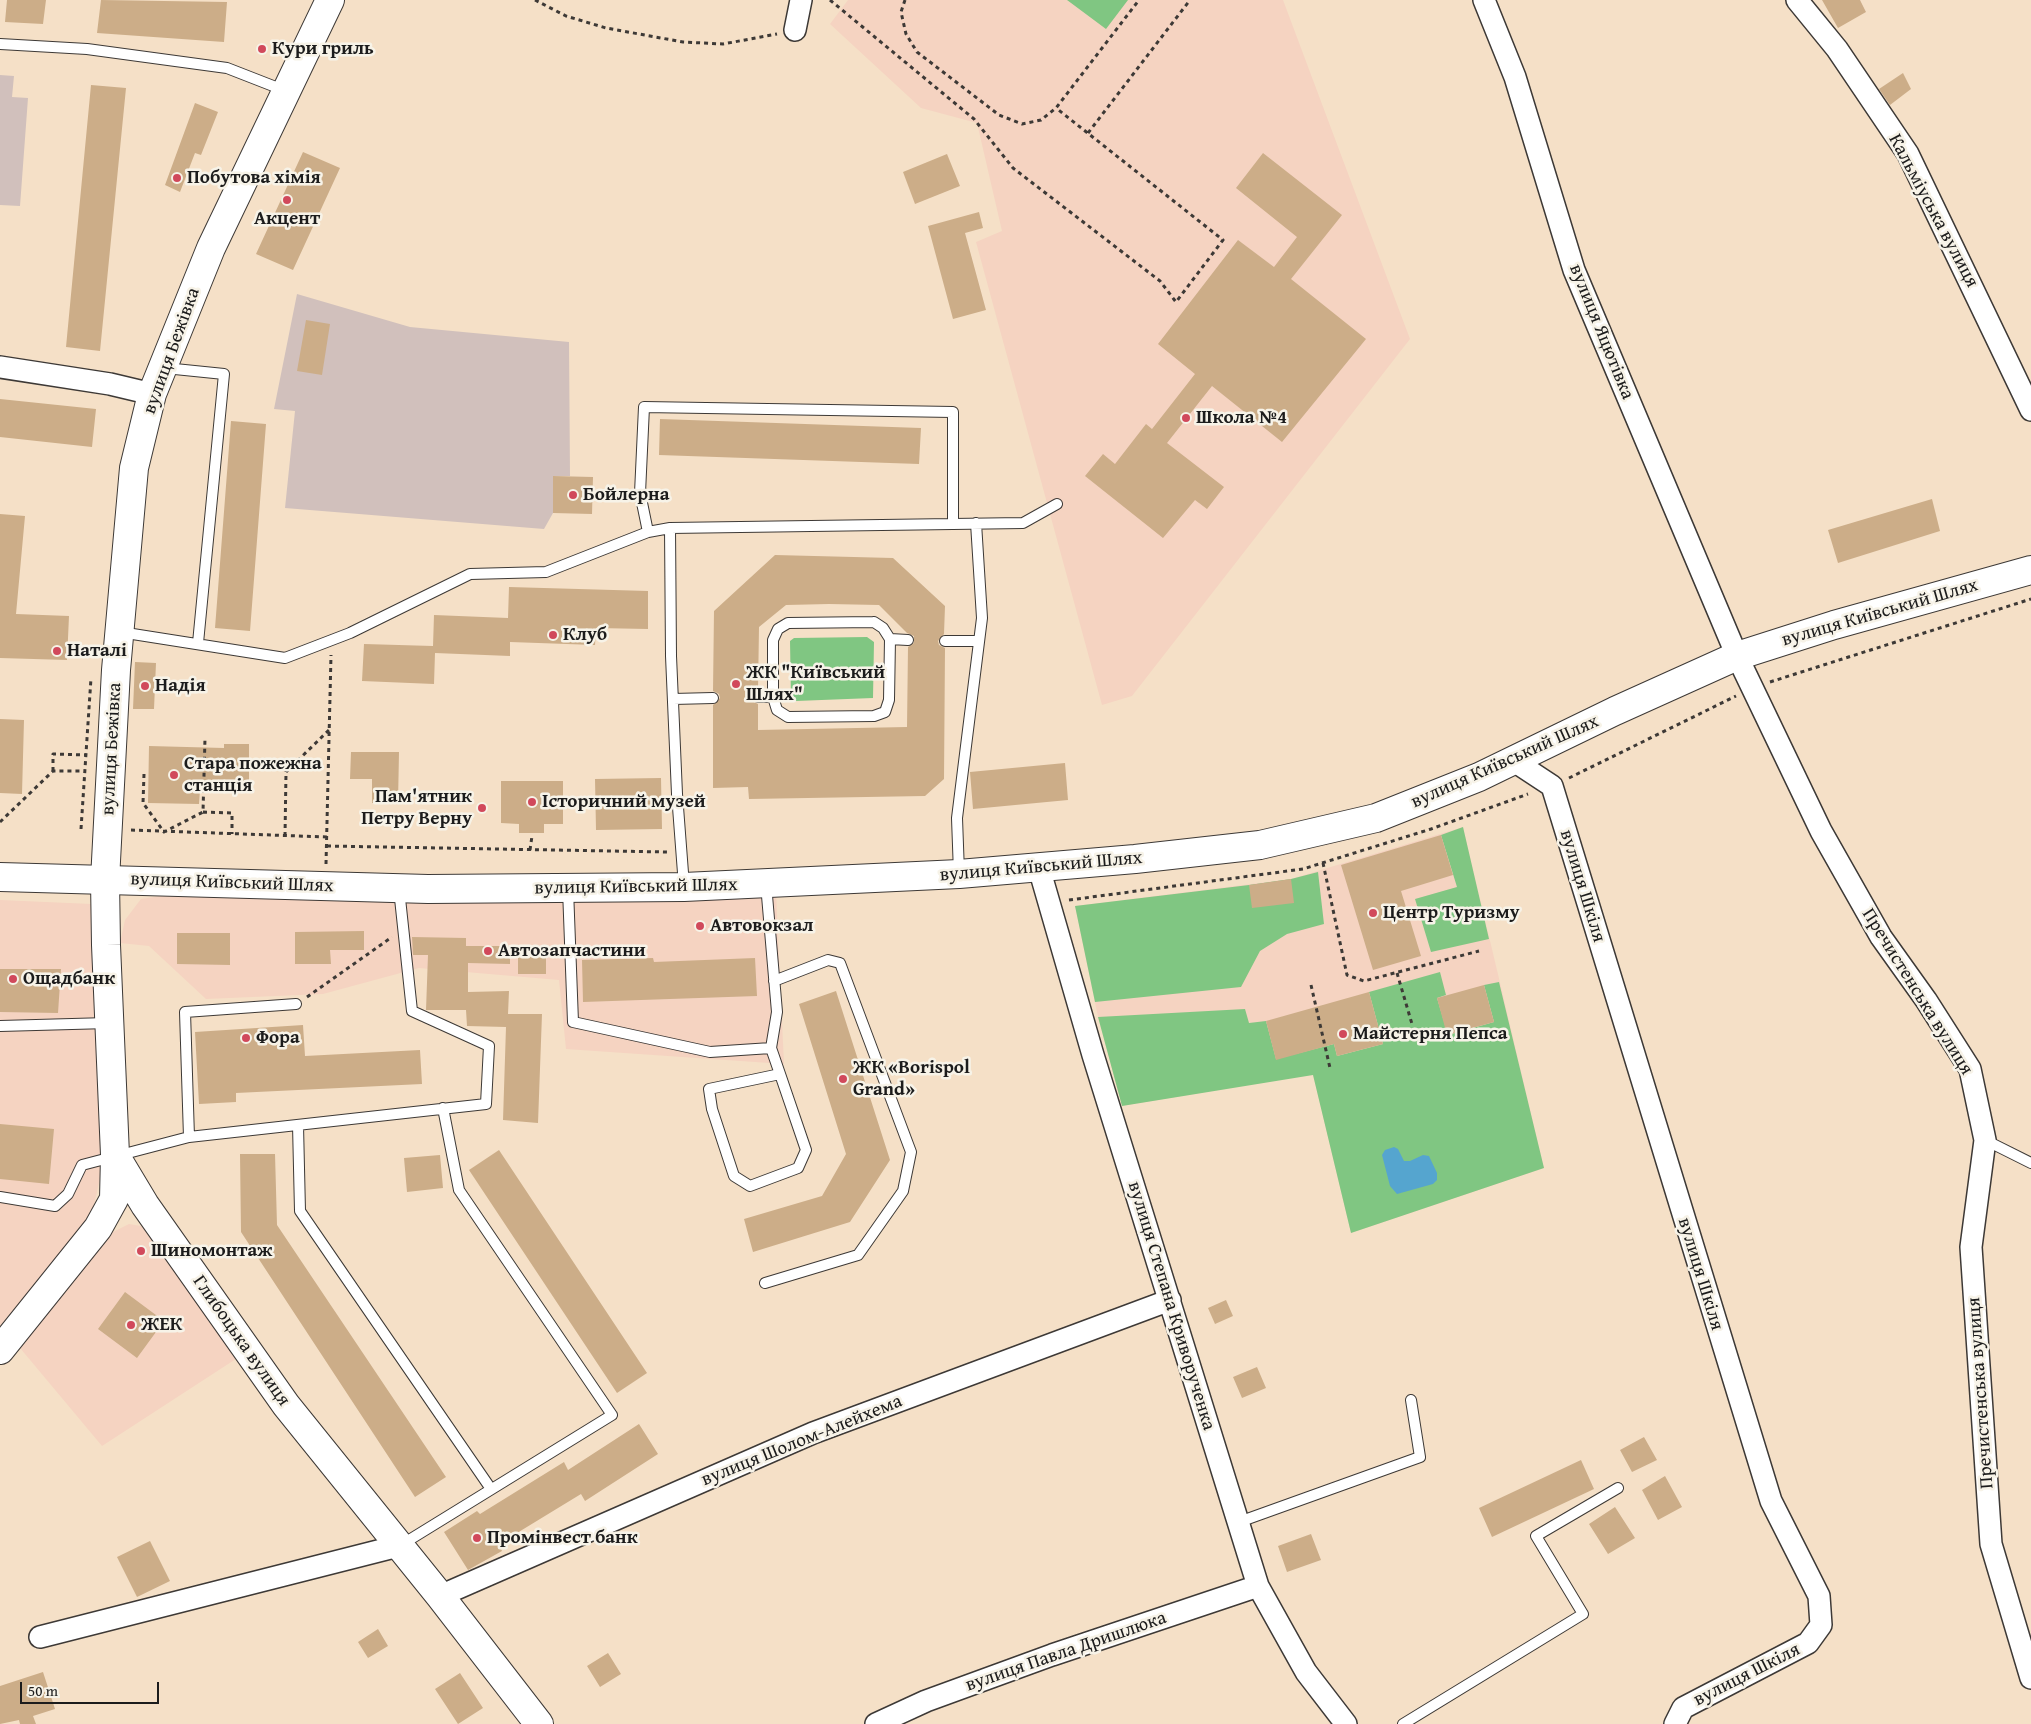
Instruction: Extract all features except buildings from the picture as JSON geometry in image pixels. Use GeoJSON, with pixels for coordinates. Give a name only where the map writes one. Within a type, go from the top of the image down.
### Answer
{"type":"FeatureCollection","features":[{"type":"Feature","properties":{"kind":"main road","name":"вулиця Бежівка"},"geometry":{"type":"LineString","coordinates":[[105,880],[119,632],[134,468],[152,394],[211,248],[330,0]]}},
{"type":"Feature","properties":{"kind":"main road","name":"вулиця Київський Шлях"},"geometry":{"type":"LineString","coordinates":[[0,877],[399,888],[568,889],[684,887],[959,874],[1039,868],[1260,845],[1376,818],[1479,778],[1615,711],[1738,656],[1834,625],[2031,570]]}},
{"type":"Feature","properties":{"kind":"main road","name":"Глибоцька вулиця"},"geometry":{"type":"LineString","coordinates":[[105,880],[115,1155],[145,1205],[286,1405],[440,1596],[539,1724]]}},
{"type":"Feature","properties":{"kind":"main road"},"geometry":{"type":"LineString","coordinates":[[6,1338],[98,1228],[114,1199],[115,1155]]}},
{"type":"Feature","properties":{"kind":"street"},"geometry":{"type":"LineString","coordinates":[[795,30],[801,0]]}},
{"type":"Feature","properties":{"kind":"street","name":"вулиця Яцютівка"},"geometry":{"type":"LineString","coordinates":[[1484,0],[1515,77],[1574,270],[1738,656]]}},
{"type":"Feature","properties":{"kind":"street","name":"Кальміуська вулиця"},"geometry":{"type":"LineString","coordinates":[[1797,0],[1837,49],[1908,154],[2031,410]]}},
{"type":"Feature","properties":{"kind":"street"},"geometry":{"type":"LineString","coordinates":[[0,367],[110,384],[152,394]]}},
{"type":"Feature","properties":{"kind":"street","name":"Пречистенська вулиця"},"geometry":{"type":"LineString","coordinates":[[1738,656],[1821,830],[1876,929],[1926,1000],[1970,1069],[1985,1140],[1971,1247],[1991,1544],[2031,1678]]}},
{"type":"Feature","properties":{"kind":"street","name":"вулиця Шкіля"},"geometry":{"type":"LineString","coordinates":[[1514,761],[1552,786],[1771,1501],[1819,1596],[1821,1625],[1808,1643],[1683,1708],[1675,1724]]}},
{"type":"Feature","properties":{"kind":"street","name":"вулиця Степана Криворученка"},"geometry":{"type":"LineString","coordinates":[[1039,868],[1093,1055],[1258,1586],[1306,1672],[1346,1724]]}},
{"type":"Feature","properties":{"kind":"street","name":"вулиця Шолом-Алейхема"},"geometry":{"type":"LineString","coordinates":[[440,1596],[812,1433],[1170,1300]]}},
{"type":"Feature","properties":{"kind":"street"},"geometry":{"type":"LineString","coordinates":[[40,1637],[398,1546]]}},
{"type":"Feature","properties":{"kind":"street","name":"вулиця Павла Дришлюка"},"geometry":{"type":"LineString","coordinates":[[876,1724],[926,1701],[1258,1586]]}},
{"type":"Feature","properties":{"kind":"lane"},"geometry":{"type":"LineString","coordinates":[[0,44],[87,49],[227,68],[286,91]]}},
{"type":"Feature","properties":{"kind":"lane"},"geometry":{"type":"LineString","coordinates":[[164,368],[224,374],[198,643]]}},
{"type":"Feature","properties":{"kind":"lane"},"geometry":{"type":"LineString","coordinates":[[648,532],[640,493],[644,407],[953,412],[954,524]]}},
{"type":"Feature","properties":{"kind":"lane"},"geometry":{"type":"LineString","coordinates":[[119,632],[285,658],[332,640],[470,574],[546,572],[648,532],[670,528],[1023,523],[1057,504]]}},
{"type":"Feature","properties":{"kind":"lane"},"geometry":{"type":"LineString","coordinates":[[959,874],[956,818],[982,618],[976,523]]}},
{"type":"Feature","properties":{"kind":"lane"},"geometry":{"type":"LineString","coordinates":[[670,528],[673,699],[684,887]]}},
{"type":"Feature","properties":{"kind":"lane"},"geometry":{"type":"LineString","coordinates":[[874,622],[883,628],[890,639],[889,700],[885,712],[874,716],[788,717],[777,710],[773,697],[773,640],[778,629],[788,623],[874,622]]}},
{"type":"Feature","properties":{"kind":"lane"},"geometry":{"type":"LineString","coordinates":[[890,639],[908,640]]}},
{"type":"Feature","properties":{"kind":"lane"},"geometry":{"type":"LineString","coordinates":[[945,641],[979,642]]}},
{"type":"Feature","properties":{"kind":"lane"},"geometry":{"type":"LineString","coordinates":[[758,697],[773,697]]}},
{"type":"Feature","properties":{"kind":"lane"},"geometry":{"type":"LineString","coordinates":[[673,699],[713,698]]}},
{"type":"Feature","properties":{"kind":"lane"},"geometry":{"type":"LineString","coordinates":[[766,884],[777,1012],[771,1048],[780,1074],[806,1150],[798,1168],[750,1186],[734,1176],[712,1109],[709,1089],[780,1074]]}},
{"type":"Feature","properties":{"kind":"lane"},"geometry":{"type":"LineString","coordinates":[[0,1197],[55,1206],[68,1194],[82,1164],[189,1137],[486,1104],[489,1046],[412,1011],[399,888]]}},
{"type":"Feature","properties":{"kind":"lane"},"geometry":{"type":"LineString","coordinates":[[568,889],[573,1022],[710,1052],[771,1048]]}},
{"type":"Feature","properties":{"kind":"lane"},"geometry":{"type":"LineString","coordinates":[[765,1283],[858,1255],[903,1191],[911,1152],[840,963],[828,960],[774,981]]}},
{"type":"Feature","properties":{"kind":"lane"},"geometry":{"type":"LineString","coordinates":[[189,1137],[185,1012],[296,1004]]}},
{"type":"Feature","properties":{"kind":"lane"},"geometry":{"type":"LineString","coordinates":[[0,1026],[109,1022]]}},
{"type":"Feature","properties":{"kind":"lane"},"geometry":{"type":"LineString","coordinates":[[398,1546],[612,1415],[459,1190],[443,1108]]}},
{"type":"Feature","properties":{"kind":"lane"},"geometry":{"type":"LineString","coordinates":[[298,1125],[300,1211],[491,1489]]}},
{"type":"Feature","properties":{"kind":"lane"},"geometry":{"type":"LineString","coordinates":[[1985,1140],[2031,1163]]}},
{"type":"Feature","properties":{"kind":"lane"},"geometry":{"type":"LineString","coordinates":[[1239,1522],[1420,1457],[1410,1400]]}},
{"type":"Feature","properties":{"kind":"lane"},"geometry":{"type":"LineString","coordinates":[[1403,1724],[1583,1614],[1536,1536],[1618,1488]]}},
{"type":"Feature","properties":{"kind":"path"},"geometry":{"type":"LineString","coordinates":[[535,0],[566,16],[606,28],[683,42],[723,44],[795,30]]}},
{"type":"Feature","properties":{"kind":"path"},"geometry":{"type":"LineString","coordinates":[[830,0],[974,119],[1013,168],[1160,281],[1176,302],[1223,240],[1056,108]]}},
{"type":"Feature","properties":{"kind":"path"},"geometry":{"type":"LineString","coordinates":[[905,0],[902,12],[906,34],[917,52],[999,115],[1022,124],[1041,120],[1056,108],[1139,0]]}},
{"type":"Feature","properties":{"kind":"path"},"geometry":{"type":"LineString","coordinates":[[1088,134],[1190,0]]}},
{"type":"Feature","properties":{"kind":"path"},"geometry":{"type":"LineString","coordinates":[[326,864],[332,640]]}},
{"type":"Feature","properties":{"kind":"path"},"geometry":{"type":"LineString","coordinates":[[80,829],[91,669]]}},
{"type":"Feature","properties":{"kind":"path"},"geometry":{"type":"LineString","coordinates":[[285,836],[286,772],[329,730]]}},
{"type":"Feature","properties":{"kind":"path"},"geometry":{"type":"LineString","coordinates":[[203,812],[205,738]]}},
{"type":"Feature","properties":{"kind":"path"},"geometry":{"type":"LineString","coordinates":[[53,771],[53,754],[86,755]]}},
{"type":"Feature","properties":{"kind":"path"},"geometry":{"type":"LineString","coordinates":[[0,822],[53,771],[84,771]]}},
{"type":"Feature","properties":{"kind":"path"},"geometry":{"type":"LineString","coordinates":[[144,774],[143,803],[164,832]]}},
{"type":"Feature","properties":{"kind":"path"},"geometry":{"type":"LineString","coordinates":[[164,832],[203,812],[232,813],[232,834]]}},
{"type":"Feature","properties":{"kind":"path"},"geometry":{"type":"LineString","coordinates":[[131,830],[327,837]]}},
{"type":"Feature","properties":{"kind":"path"},"geometry":{"type":"LineString","coordinates":[[530,850],[532,836]]}},
{"type":"Feature","properties":{"kind":"path"},"geometry":{"type":"LineString","coordinates":[[327,846],[681,852]]}},
{"type":"Feature","properties":{"kind":"path"},"geometry":{"type":"LineString","coordinates":[[1323,863],[1347,975],[1364,982],[1479,951]]}},
{"type":"Feature","properties":{"kind":"path"},"geometry":{"type":"LineString","coordinates":[[296,1004],[403,929]]}},
{"type":"Feature","properties":{"kind":"path"},"geometry":{"type":"LineString","coordinates":[[1397,972],[1412,1024]]}},
{"type":"Feature","properties":{"kind":"path"},"geometry":{"type":"LineString","coordinates":[[1311,985],[1330,1068]]}},
{"type":"Feature","properties":{"kind":"shaded area","name":"Школа №4"},"geometry":{"type":"Polygon","coordinates":[[[848,0],[1283,0],[1410,339],[1132,696],[1102,705],[976,242],[1002,231],[977,123],[921,108],[830,24],[848,0]]]}},
{"type":"Feature","properties":{"kind":"shaded area"},"geometry":{"type":"Polygon","coordinates":[[[0,75],[14,76],[12,97],[28,98],[20,206],[0,205],[0,75]]]}},
{"type":"Feature","properties":{"kind":"shaded area"},"geometry":{"type":"Polygon","coordinates":[[[297,294],[410,327],[569,342],[570,476],[553,476],[553,513],[544,529],[285,508],[295,411],[274,409],[297,294]]]}},
{"type":"Feature","properties":{"kind":"shaded area"},"geometry":{"type":"Polygon","coordinates":[[[1463,827],[1544,1168],[1351,1233],[1313,1074],[1122,1106],[1097,1012],[1075,906],[1291,879],[1463,827]]]}},
{"type":"Feature","properties":{"kind":"shaded area"},"geometry":{"type":"Polygon","coordinates":[[[776,892],[784,1064],[566,1049],[559,980],[419,968],[323,994],[206,999],[149,946],[120,943],[125,920],[141,899],[167,895],[776,892]]]}},
{"type":"Feature","properties":{"kind":"shaded area"},"geometry":{"type":"Polygon","coordinates":[[[0,900],[92,904],[104,1160],[92,1214],[0,1326],[0,900]]]}},
{"type":"Feature","properties":{"kind":"shaded area"},"geometry":{"type":"Polygon","coordinates":[[[129,1224],[141,1226],[153,1235],[242,1355],[102,1446],[15,1342],[111,1233],[129,1224]]]}},
{"type":"Feature","properties":{"kind":"green space"},"geometry":{"type":"Polygon","coordinates":[[[1067,0],[1128,0],[1106,29],[1067,0]]]}},
{"type":"Feature","properties":{"kind":"green space"},"geometry":{"type":"Polygon","coordinates":[[[867,637],[874,642],[873,698],[791,700],[790,641],[794,638],[867,637]]]}},
{"type":"Feature","properties":{"kind":"green space"},"geometry":{"type":"Polygon","coordinates":[[[1463,827],[1489,939],[1431,952],[1415,899],[1457,887],[1441,835],[1463,827]]]}},
{"type":"Feature","properties":{"kind":"green space"},"geometry":{"type":"Polygon","coordinates":[[[1318,872],[1324,924],[1287,934],[1260,951],[1241,987],[1095,1002],[1075,906],[1249,885],[1291,879],[1318,872]]]}},
{"type":"Feature","properties":{"kind":"green space"},"geometry":{"type":"Polygon","coordinates":[[[1440,972],[1446,995],[1437,998],[1448,1035],[1494,1022],[1484,985],[1499,982],[1544,1168],[1351,1233],[1313,1075],[1122,1106],[1098,1017],[1245,1009],[1249,1023],[1266,1021],[1276,1059],[1334,1044],[1337,1056],[1383,1044],[1369,992],[1440,972]]]}},
{"type":"Feature","properties":{"kind":"water"},"geometry":{"type":"Polygon","coordinates":[[[1394,1147],[1398,1149],[1404,1161],[1410,1161],[1423,1155],[1429,1156],[1437,1173],[1437,1180],[1433,1184],[1397,1194],[1390,1186],[1382,1155],[1385,1150],[1394,1147]]]}},
{"type":"Feature","properties":{"kind":"place","name":"Кури гриль"},"geometry":{"type":"Point","coordinates":[262,49]}},
{"type":"Feature","properties":{"kind":"place","name":"Побутова хімія"},"geometry":{"type":"Point","coordinates":[177,178]}},
{"type":"Feature","properties":{"kind":"place","name":"Акцент"},"geometry":{"type":"Point","coordinates":[287,200]}},
{"type":"Feature","properties":{"kind":"place","name":"Школа №4"},"geometry":{"type":"Point","coordinates":[1186,418]}},
{"type":"Feature","properties":{"kind":"place","name":"Бойлерна"},"geometry":{"type":"Point","coordinates":[573,495]}},
{"type":"Feature","properties":{"kind":"place","name":"Клуб"},"geometry":{"type":"Point","coordinates":[553,635]}},
{"type":"Feature","properties":{"kind":"place","name":"Наталі"},"geometry":{"type":"Point","coordinates":[57,651]}},
{"type":"Feature","properties":{"kind":"place","name":"ЖК \"Київський Шлях\""},"geometry":{"type":"Point","coordinates":[736,684]}},
{"type":"Feature","properties":{"kind":"place","name":"Надія"},"geometry":{"type":"Point","coordinates":[145,686]}},
{"type":"Feature","properties":{"kind":"place","name":"Стара пожежна станція"},"geometry":{"type":"Point","coordinates":[174,775]}},
{"type":"Feature","properties":{"kind":"place","name":"Історичний музей"},"geometry":{"type":"Point","coordinates":[532,802]}},
{"type":"Feature","properties":{"kind":"place","name":"Пам'ятник Петру Верну"},"geometry":{"type":"Point","coordinates":[482,808]}},
{"type":"Feature","properties":{"kind":"place","name":"Центр Туризму"},"geometry":{"type":"Point","coordinates":[1373,913]}},
{"type":"Feature","properties":{"kind":"place","name":"Автовокзал"},"geometry":{"type":"Point","coordinates":[700,926]}},
{"type":"Feature","properties":{"kind":"place","name":"Автозапчастини"},"geometry":{"type":"Point","coordinates":[488,951]}},
{"type":"Feature","properties":{"kind":"place","name":"Ощадбанк"},"geometry":{"type":"Point","coordinates":[13,979]}},
{"type":"Feature","properties":{"kind":"place","name":"Майстерня Пепса"},"geometry":{"type":"Point","coordinates":[1343,1034]}},
{"type":"Feature","properties":{"kind":"place","name":"Фора"},"geometry":{"type":"Point","coordinates":[246,1038]}},
{"type":"Feature","properties":{"kind":"place","name":"ЖК «Borispol Grand»"},"geometry":{"type":"Point","coordinates":[843,1079]}},
{"type":"Feature","properties":{"kind":"place","name":"Шиномонтаж"},"geometry":{"type":"Point","coordinates":[141,1251]}},
{"type":"Feature","properties":{"kind":"place","name":"ЖЕК"},"geometry":{"type":"Point","coordinates":[131,1325]}},
{"type":"Feature","properties":{"kind":"place","name":"Промінвест банк"},"geometry":{"type":"Point","coordinates":[477,1538]}}]}
